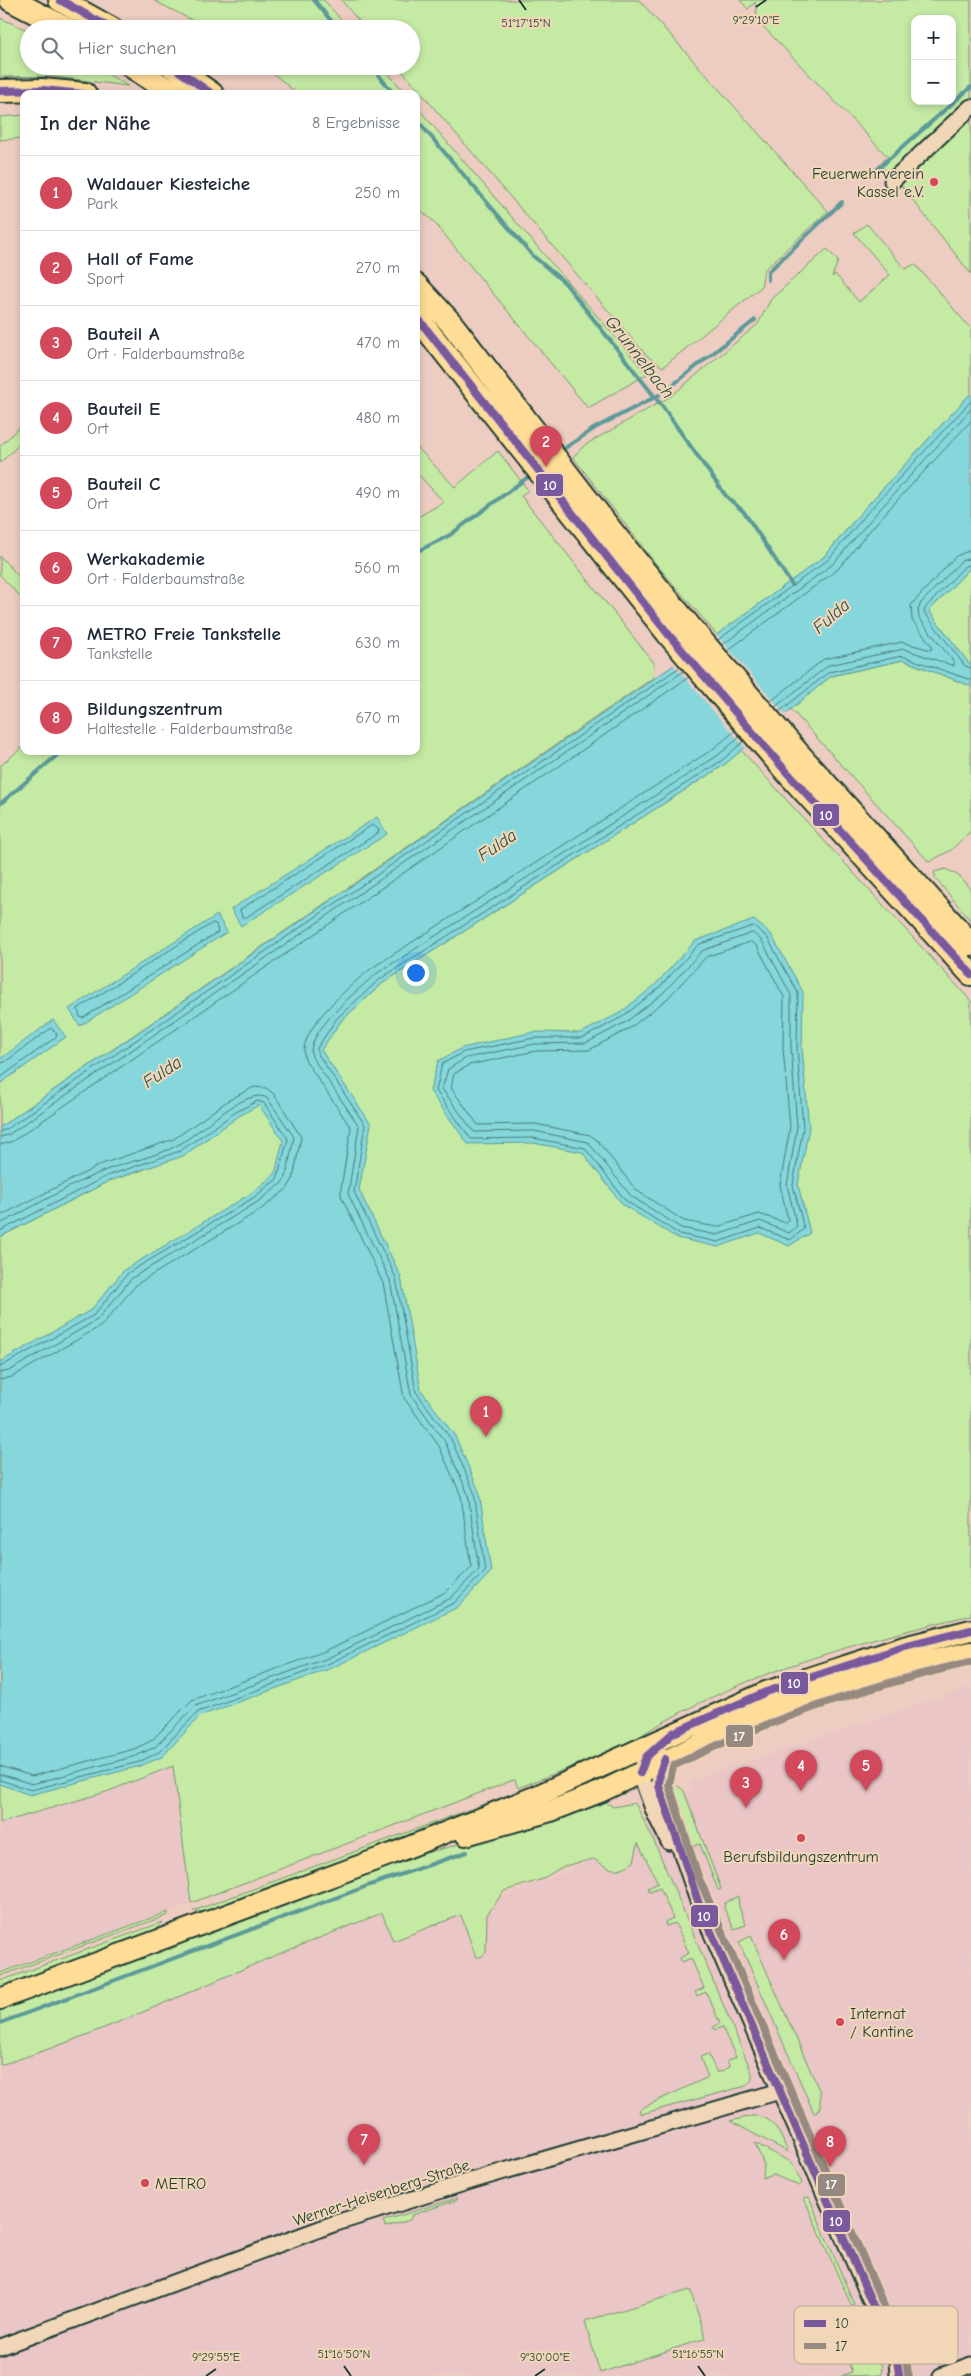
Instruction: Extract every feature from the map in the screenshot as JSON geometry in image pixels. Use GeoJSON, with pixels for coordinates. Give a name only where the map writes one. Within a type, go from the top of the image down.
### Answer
{"type":"FeatureCollection","features":[{"type":"Feature","properties":{"kind":"highway"},"geometry":{"type":"LineString","coordinates":[[11,0],[50,20]]}},
{"type":"Feature","properties":{"kind":"highway"},"geometry":{"type":"LineString","coordinates":[[60,0],[96,20]]}},
{"type":"Feature","properties":{"kind":"highway"},"geometry":{"type":"LineString","coordinates":[[145,75],[168,90]]}},
{"type":"Feature","properties":{"kind":"highway"},"geometry":{"type":"LineString","coordinates":[[185,75],[206,90]]}},
{"type":"Feature","properties":{"kind":"highway"},"geometry":{"type":"LineString","coordinates":[[0,91],[20,91]]}},
{"type":"Feature","properties":{"kind":"highway"},"geometry":{"type":"LineString","coordinates":[[420,289],[451,323],[504,408],[601,552],[668,635],[784,769],[927,911],[971,944]]}},
{"type":"Feature","properties":{"kind":"highway"},"geometry":{"type":"LineString","coordinates":[[420,320],[504,408]]}},
{"type":"Feature","properties":{"kind":"highway"},"geometry":{"type":"LineString","coordinates":[[927,911],[971,974]]}},
{"type":"Feature","properties":{"kind":"main road"},"geometry":{"type":"LineString","coordinates":[[0,1999],[394,1853],[534,1797],[776,1689],[904,1647],[971,1630]]}},
{"type":"Feature","properties":{"kind":"main road"},"geometry":{"type":"LineString","coordinates":[[394,1853],[508,1825],[551,1811],[600,1792],[665,1759],[771,1710],[912,1665],[971,1652]]}},
{"type":"Feature","properties":{"kind":"street"},"geometry":{"type":"LineString","coordinates":[[892,181],[971,107]]}},
{"type":"Feature","properties":{"kind":"street"},"geometry":{"type":"LineString","coordinates":[[674,1733],[646,1757],[640,1773],[655,1814],[689,1880],[873,2306]]}},
{"type":"Feature","properties":{"kind":"street"},"geometry":{"type":"LineString","coordinates":[[665,1759],[660,1772],[659,1786],[689,1880]]}},
{"type":"Feature","properties":{"kind":"street","name":"Werner-Heisenberg-Straße"},"geometry":{"type":"LineString","coordinates":[[0,2346],[333,2224],[477,2179],[780,2091]]}},
{"type":"Feature","properties":{"kind":"street"},"geometry":{"type":"LineString","coordinates":[[941,2376],[971,2364]]}},
{"type":"Feature","properties":{"kind":"shaded area"},"geometry":{"type":"Polygon","coordinates":[[[971,1687],[971,2376],[0,2376],[0,2065],[38,2053],[382,1913],[461,1915],[638,1842],[692,1787],[690,1781],[971,1687]]]}},
{"type":"Feature","properties":{"kind":"shaded area"},"geometry":{"type":"Polygon","coordinates":[[[173,1766],[191,1903],[0,1973],[0,1823],[106,1792],[173,1766]]]}},
{"type":"Feature","properties":{"kind":"green space"},"geometry":{"type":"Polygon","coordinates":[[[153,0],[324,0],[341,20],[192,20],[153,0]]]}},
{"type":"Feature","properties":{"kind":"green space"},"geometry":{"type":"Polygon","coordinates":[[[341,0],[639,0],[828,211],[764,270],[761,287],[663,367],[647,356],[406,75],[420,75],[420,20],[358,20],[341,0]]]}},
{"type":"Feature","properties":{"kind":"green space"},"geometry":{"type":"Polygon","coordinates":[[[740,0],[971,0],[971,274],[900,184],[879,164],[888,157],[758,21],[755,2],[748,9],[740,0]]]}},
{"type":"Feature","properties":{"kind":"green space"},"geometry":{"type":"Polygon","coordinates":[[[0,18],[20,27],[20,75],[109,75],[128,86],[48,76],[0,77],[0,18]]]}},
{"type":"Feature","properties":{"kind":"green space"},"geometry":{"type":"Polygon","coordinates":[[[275,75],[390,75],[403,90],[293,90],[275,75]]]}},
{"type":"Feature","properties":{"kind":"green space"},"geometry":{"type":"Polygon","coordinates":[[[420,111],[647,374],[588,408],[434,222],[420,210],[420,111]]]}},
{"type":"Feature","properties":{"kind":"green space"},"geometry":{"type":"Polygon","coordinates":[[[20,115],[20,138],[0,140],[0,117],[20,115]]]}},
{"type":"Feature","properties":{"kind":"green space"},"geometry":{"type":"Polygon","coordinates":[[[867,224],[905,269],[915,264],[971,329],[971,393],[863,510],[825,556],[717,635],[656,564],[573,457],[585,445],[671,396],[758,324],[771,299],[827,249],[838,261],[832,277],[835,274],[859,302],[890,275],[854,233],[867,224]]]}},
{"type":"Feature","properties":{"kind":"green space"},"geometry":{"type":"Polygon","coordinates":[[[20,427],[20,444],[0,463],[0,446],[20,427]]]}},
{"type":"Feature","properties":{"kind":"green space"},"geometry":{"type":"Polygon","coordinates":[[[420,450],[455,487],[498,451],[528,490],[521,496],[654,663],[653,678],[0,1127],[0,766],[20,749],[20,755],[420,755],[420,516],[444,502],[420,476],[420,450]]]}},
{"type":"Feature","properties":{"kind":"green space"},"geometry":{"type":"Polygon","coordinates":[[[0,556],[20,578],[20,597],[0,575],[0,556]]]}},
{"type":"Feature","properties":{"kind":"green space"},"geometry":{"type":"Polygon","coordinates":[[[971,567],[971,666],[929,611],[971,567]]]}},
{"type":"Feature","properties":{"kind":"green space"},"geometry":{"type":"Polygon","coordinates":[[[903,660],[971,686],[971,831],[951,850],[929,862],[791,709],[831,676],[903,660]]]}},
{"type":"Feature","properties":{"kind":"green space"},"geometry":{"type":"Polygon","coordinates":[[[741,750],[971,1001],[971,1615],[835,1651],[746,1682],[703,1701],[662,1723],[622,1748],[518,1788],[515,1780],[511,1781],[191,1903],[173,1766],[106,1792],[0,1823],[0,1237],[109,1181],[143,1170],[332,1034],[341,1021],[383,983],[724,765],[741,750]]]}},
{"type":"Feature","properties":{"kind":"green space"},"geometry":{"type":"Polygon","coordinates":[[[946,869],[959,876],[971,890],[971,921],[936,879],[934,872],[946,869]]]}},
{"type":"Feature","properties":{"kind":"green space"},"geometry":{"type":"Polygon","coordinates":[[[678,1786],[684,1791],[721,1889],[718,1890],[700,1844],[689,1847],[669,1789],[678,1786]]]}},
{"type":"Feature","properties":{"kind":"green space"},"geometry":{"type":"Polygon","coordinates":[[[531,1787],[533,1791],[213,1912],[193,1911],[531,1787]]]}},
{"type":"Feature","properties":{"kind":"green space"},"geometry":{"type":"Polygon","coordinates":[[[603,1800],[613,1807],[635,1803],[654,1841],[752,2073],[752,2080],[746,2086],[641,2114],[639,2111],[708,2077],[700,2057],[708,2054],[717,2073],[730,2067],[727,2061],[736,2057],[722,2027],[715,2030],[713,2027],[720,2023],[706,1992],[697,1996],[695,1992],[704,1988],[691,1958],[682,1962],[680,1958],[689,1953],[675,1923],[666,1926],[665,1922],[673,1918],[660,1888],[650,1892],[648,1888],[658,1883],[638,1843],[634,1862],[623,1868],[609,1868],[594,1859],[564,1866],[540,1880],[504,1891],[487,1915],[486,1952],[481,1957],[476,1957],[461,1915],[393,1941],[382,1913],[71,2041],[0,2065],[0,2008],[167,1946],[169,1950],[200,1935],[397,1861],[508,1831],[603,1800]]]}},
{"type":"Feature","properties":{"kind":"green space"},"geometry":{"type":"Polygon","coordinates":[[[738,1896],[739,1907],[746,1925],[734,1929],[724,1908],[725,1903],[738,1896]]]}},
{"type":"Feature","properties":{"kind":"green space"},"geometry":{"type":"Polygon","coordinates":[[[168,1912],[168,1915],[0,1976],[0,1973],[168,1912]]]}},
{"type":"Feature","properties":{"kind":"green space"},"geometry":{"type":"Polygon","coordinates":[[[163,1922],[153,1933],[0,1991],[0,1981],[163,1922]]]}},
{"type":"Feature","properties":{"kind":"green space"},"geometry":{"type":"Polygon","coordinates":[[[751,1936],[820,2092],[820,2107],[816,2113],[814,2113],[739,1942],[751,1936]]]}},
{"type":"Feature","properties":{"kind":"green space"},"geometry":{"type":"Polygon","coordinates":[[[752,2116],[766,2119],[776,2127],[788,2152],[730,2121],[752,2116]]]}},
{"type":"Feature","properties":{"kind":"green space"},"geometry":{"type":"Polygon","coordinates":[[[755,2143],[792,2163],[802,2183],[799,2186],[774,2175],[763,2178],[764,2165],[755,2143]]]}},
{"type":"Feature","properties":{"kind":"green space"},"geometry":{"type":"Polygon","coordinates":[[[809,2197],[854,2304],[851,2305],[804,2198],[809,2197]]]}},
{"type":"Feature","properties":{"kind":"green space"},"geometry":{"type":"Polygon","coordinates":[[[457,2198],[457,2200],[412,2215],[410,2220],[386,2227],[383,2221],[457,2198]]]}},
{"type":"Feature","properties":{"kind":"green space"},"geometry":{"type":"Polygon","coordinates":[[[690,2290],[706,2338],[600,2373],[585,2321],[690,2290]]]}},
{"type":"Feature","properties":{"kind":"green space"},"geometry":{"type":"Polygon","coordinates":[[[849,2364],[881,2364],[882,2367],[881,2375],[841,2376],[852,2372],[849,2364]]]}},
{"type":"Feature","properties":{"kind":"water","name":"Fulda"},"geometry":{"type":"Polygon","coordinates":[[[971,393],[971,567],[929,611],[971,666],[971,686],[903,660],[831,676],[724,765],[383,983],[341,1021],[321,1050],[371,1124],[359,1190],[401,1277],[421,1390],[455,1436],[479,1491],[491,1572],[458,1607],[332,1668],[200,1716],[162,1757],[140,1766],[30,1795],[0,1784],[0,1362],[91,1310],[124,1270],[250,1194],[275,1174],[283,1141],[259,1105],[239,1116],[183,1156],[109,1181],[0,1237],[0,1127],[693,652],[825,556],[863,510],[971,393]]]}},
{"type":"Feature","properties":{"kind":"water"},"geometry":{"type":"Polygon","coordinates":[[[377,817],[387,834],[241,926],[231,909],[377,817]]]}},
{"type":"Feature","properties":{"kind":"water"},"geometry":{"type":"Polygon","coordinates":[[[217,915],[227,932],[80,1026],[69,1009],[217,915]]]}},
{"type":"Feature","properties":{"kind":"water"},"geometry":{"type":"Polygon","coordinates":[[[754,920],[771,934],[803,992],[802,1047],[809,1128],[798,1185],[810,1233],[789,1246],[759,1233],[718,1247],[677,1238],[623,1205],[582,1152],[533,1143],[468,1144],[430,1091],[438,1061],[462,1048],[534,1032],[581,1033],[620,1013],[655,985],[695,941],[754,920]]]}},
{"type":"Feature","properties":{"kind":"water"},"geometry":{"type":"Polygon","coordinates":[[[53,1020],[66,1037],[0,1084],[0,1059],[53,1020]]]}},
{"type":"Feature","properties":{"kind":"pier"},"geometry":{"type":"Polygon","coordinates":[[[715,633],[787,716],[746,749],[672,663],[715,633]]]}},
{"type":"Feature","properties":{"kind":"waterway","name":"Grunnelbach"},"geometry":{"type":"LineString","coordinates":[[314,0],[331,20]]}},
{"type":"Feature","properties":{"kind":"waterway","name":"Grunnelbach"},"geometry":{"type":"LineString","coordinates":[[378,75],[391,90]]}},
{"type":"Feature","properties":{"kind":"waterway"},"geometry":{"type":"LineString","coordinates":[[872,174],[971,87]]}},
{"type":"Feature","properties":{"kind":"waterway","name":"Grunnelbach"},"geometry":{"type":"LineString","coordinates":[[420,124],[532,255],[565,283],[662,406],[726,496],[744,512],[792,585]]}},
{"type":"Feature","properties":{"kind":"waterway"},"geometry":{"type":"LineString","coordinates":[[768,280],[768,272],[842,202]]}},
{"type":"Feature","properties":{"kind":"waterway"},"geometry":{"type":"LineString","coordinates":[[669,388],[755,320]]}},
{"type":"Feature","properties":{"kind":"waterway"},"geometry":{"type":"LineString","coordinates":[[559,452],[595,428],[659,395]]}},
{"type":"Feature","properties":{"kind":"waterway"},"geometry":{"type":"LineString","coordinates":[[420,550],[450,535],[532,474]]}},
{"type":"Feature","properties":{"kind":"waterway"},"geometry":{"type":"LineString","coordinates":[[0,804],[57,755]]}},
{"type":"Feature","properties":{"kind":"waterway"},"geometry":{"type":"LineString","coordinates":[[0,2023],[370,1885],[467,1852]]}},
{"type":"Feature","properties":{"kind":"transit line","name":"10"},"geometry":{"type":"LineString","coordinates":[[60,0],[96,20]]}},
{"type":"Feature","properties":{"kind":"transit line","name":"10"},"geometry":{"type":"LineString","coordinates":[[185,75],[206,90]]}},
{"type":"Feature","properties":{"kind":"transit line","name":"10"},"geometry":{"type":"LineString","coordinates":[[0,91],[20,91]]}},
{"type":"Feature","properties":{"kind":"transit line","name":"10"},"geometry":{"type":"LineString","coordinates":[[420,321],[669,635],[784,769],[971,974]]}},
{"type":"Feature","properties":{"kind":"transit line","name":"10"},"geometry":{"type":"LineString","coordinates":[[640,1773],[646,1757],[673,1733],[766,1692],[904,1647],[971,1630]]}},
{"type":"Feature","properties":{"kind":"transit line","name":"17"},"geometry":{"type":"LineString","coordinates":[[884,2306],[698,1876],[669,1785],[673,1766],[745,1733],[856,1693],[971,1662]]}},
{"type":"Feature","properties":{"kind":"transit line","name":"10"},"geometry":{"type":"LineString","coordinates":[[665,1759],[660,1772],[659,1786],[699,1904],[873,2306]]}},
{"type":"Feature","properties":{"kind":"transit line","name":"10"},"geometry":{"type":"LineString","coordinates":[[897,2364],[899,2374]]}},
{"type":"Feature","properties":{"kind":"transit line","name":"17"},"geometry":{"type":"LineString","coordinates":[[907,2364],[908,2375]]}},
{"type":"Feature","properties":{"kind":"place","name":"Feuerwehrverein Kassel e.V."},"geometry":{"type":"Point","coordinates":[934,182]}},
{"type":"Feature","properties":{"kind":"place","name":"Hall of Fame"},"geometry":{"type":"Point","coordinates":[546,467]}},
{"type":"Feature","properties":{"kind":"place","name":"Waldauer Kiesteiche"},"geometry":{"type":"Point","coordinates":[486,1437]}},
{"type":"Feature","properties":{"kind":"place","name":"Bauteil E"},"geometry":{"type":"Point","coordinates":[801,1791]}},
{"type":"Feature","properties":{"kind":"place","name":"Bauteil C"},"geometry":{"type":"Point","coordinates":[866,1791]}},
{"type":"Feature","properties":{"kind":"place","name":"Bauteil A"},"geometry":{"type":"Point","coordinates":[746,1808]}},
{"type":"Feature","properties":{"kind":"place","name":"Berufsbildungszentrum"},"geometry":{"type":"Point","coordinates":[801,1838]}},
{"type":"Feature","properties":{"kind":"place","name":"Werkakademie"},"geometry":{"type":"Point","coordinates":[784,1960]}},
{"type":"Feature","properties":{"kind":"place","name":"Internat / Kantine"},"geometry":{"type":"Point","coordinates":[840,2022]}},
{"type":"Feature","properties":{"kind":"place","name":"METRO Freie Tankstelle"},"geometry":{"type":"Point","coordinates":[364,2165]}},
{"type":"Feature","properties":{"kind":"place","name":"Bildungszentrum"},"geometry":{"type":"Point","coordinates":[830,2167]}},
{"type":"Feature","properties":{"kind":"place","name":"METRO"},"geometry":{"type":"Point","coordinates":[145,2183]}}]}
